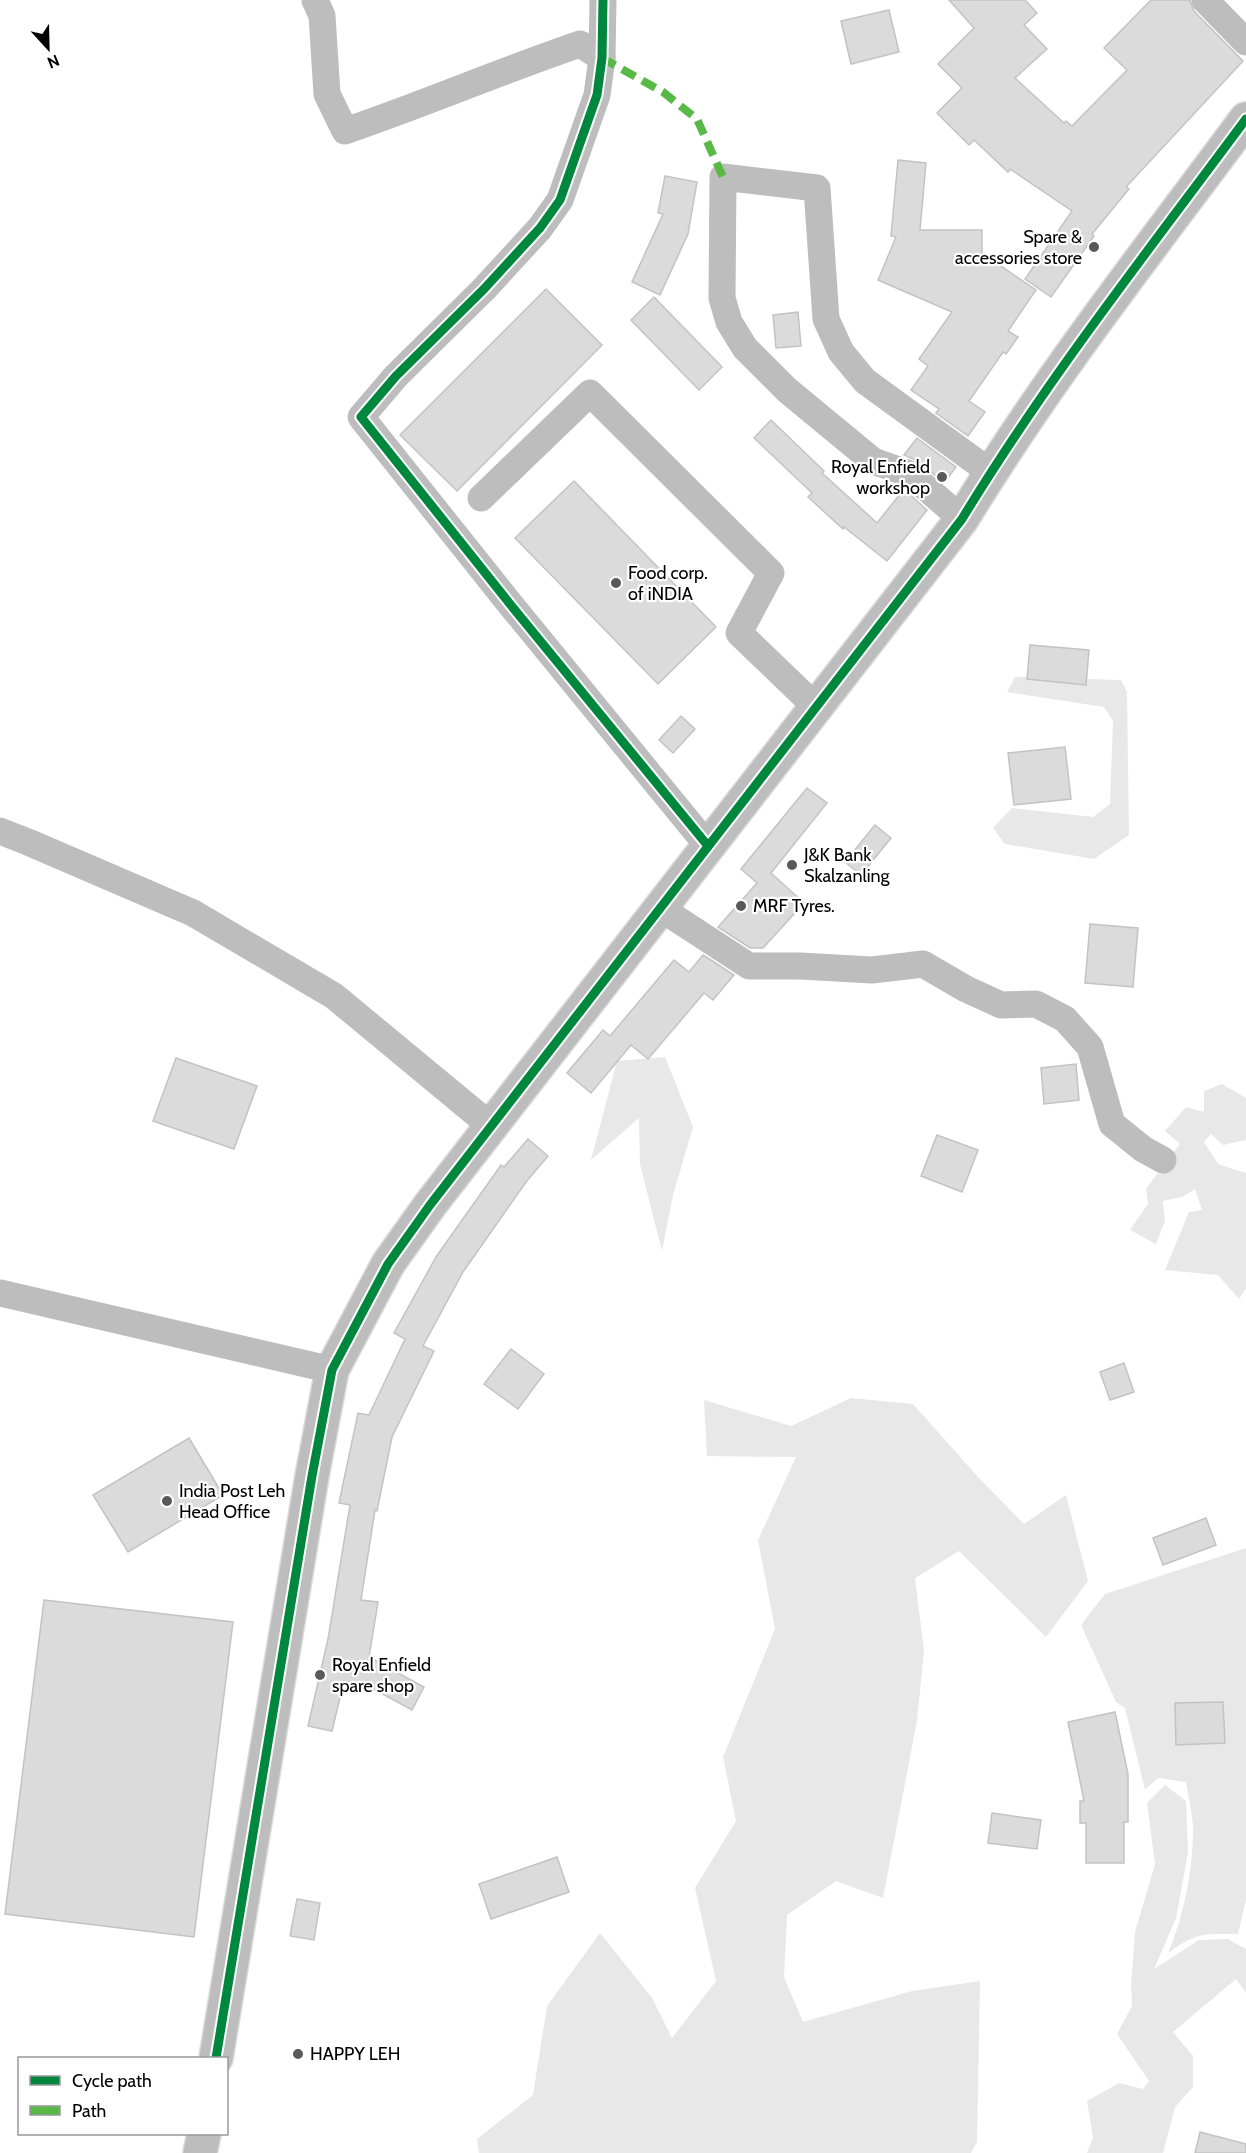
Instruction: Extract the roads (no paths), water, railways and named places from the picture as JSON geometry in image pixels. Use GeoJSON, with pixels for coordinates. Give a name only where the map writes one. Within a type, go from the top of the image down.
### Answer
{"type":"FeatureCollection","features":[{"type":"Feature","properties":{"kind":"highway"},"geometry":{"type":"LineString","coordinates":[[216,2057],[312,1476],[332,1370],[388,1264],[491,1126],[962,519],[990,472],[1095,323],[1246,119]]}},
{"type":"Feature","properties":{"kind":"highway"},"geometry":{"type":"LineString","coordinates":[[200,2153],[204,2135]]}},
{"type":"Feature","properties":{"kind":"street"},"geometry":{"type":"LineString","coordinates":[[315,0],[322,16],[327,94],[345,131],[580,44],[602,58]]}},
{"type":"Feature","properties":{"kind":"street"},"geometry":{"type":"LineString","coordinates":[[603,0],[602,58],[597,95],[560,200],[540,228],[484,289],[396,376],[361,417],[708,846]]}},
{"type":"Feature","properties":{"kind":"street"},"geometry":{"type":"LineString","coordinates":[[1205,0],[1246,42]]}},
{"type":"Feature","properties":{"kind":"street"},"geometry":{"type":"LineString","coordinates":[[962,519],[910,474],[873,461],[786,390],[745,348],[729,322],[722,298],[723,177],[818,188],[826,319],[841,352],[865,381],[990,472]]}},
{"type":"Feature","properties":{"kind":"street"},"geometry":{"type":"LineString","coordinates":[[481,498],[590,393],[771,573],[739,633],[816,707]]}},
{"type":"Feature","properties":{"kind":"street"},"geometry":{"type":"LineString","coordinates":[[0,831],[193,913],[334,996],[491,1126]]}},
{"type":"Feature","properties":{"kind":"street"},"geometry":{"type":"LineString","coordinates":[[660,908],[749,966],[872,970],[923,964],[966,989],[1001,1005],[1036,1004],[1065,1019],[1090,1047],[1112,1124],[1143,1149],[1163,1160]]}},
{"type":"Feature","properties":{"kind":"street"},"geometry":{"type":"LineString","coordinates":[[0,1293],[332,1370]]}},
{"type":"Feature","properties":{"kind":"place","name":"Spare & accessories store"},"geometry":{"type":"Point","coordinates":[1094,247]}},
{"type":"Feature","properties":{"kind":"place","name":"Royal Enfield workshop"},"geometry":{"type":"Point","coordinates":[942,477]}},
{"type":"Feature","properties":{"kind":"place","name":"Food corp. of iNDIA"},"geometry":{"type":"Point","coordinates":[616,583]}},
{"type":"Feature","properties":{"kind":"place","name":"J&K Bank Skalzanling"},"geometry":{"type":"Point","coordinates":[792,865]}},
{"type":"Feature","properties":{"kind":"place","name":"MRF Tyres."},"geometry":{"type":"Point","coordinates":[741,906]}},
{"type":"Feature","properties":{"kind":"place","name":"India Post Leh Head Office"},"geometry":{"type":"Point","coordinates":[167,1501]}},
{"type":"Feature","properties":{"kind":"place","name":"Royal Enfield spare shop"},"geometry":{"type":"Point","coordinates":[320,1675]}},
{"type":"Feature","properties":{"kind":"place","name":"HAPPY LEH"},"geometry":{"type":"Point","coordinates":[298,2054]}}]}
